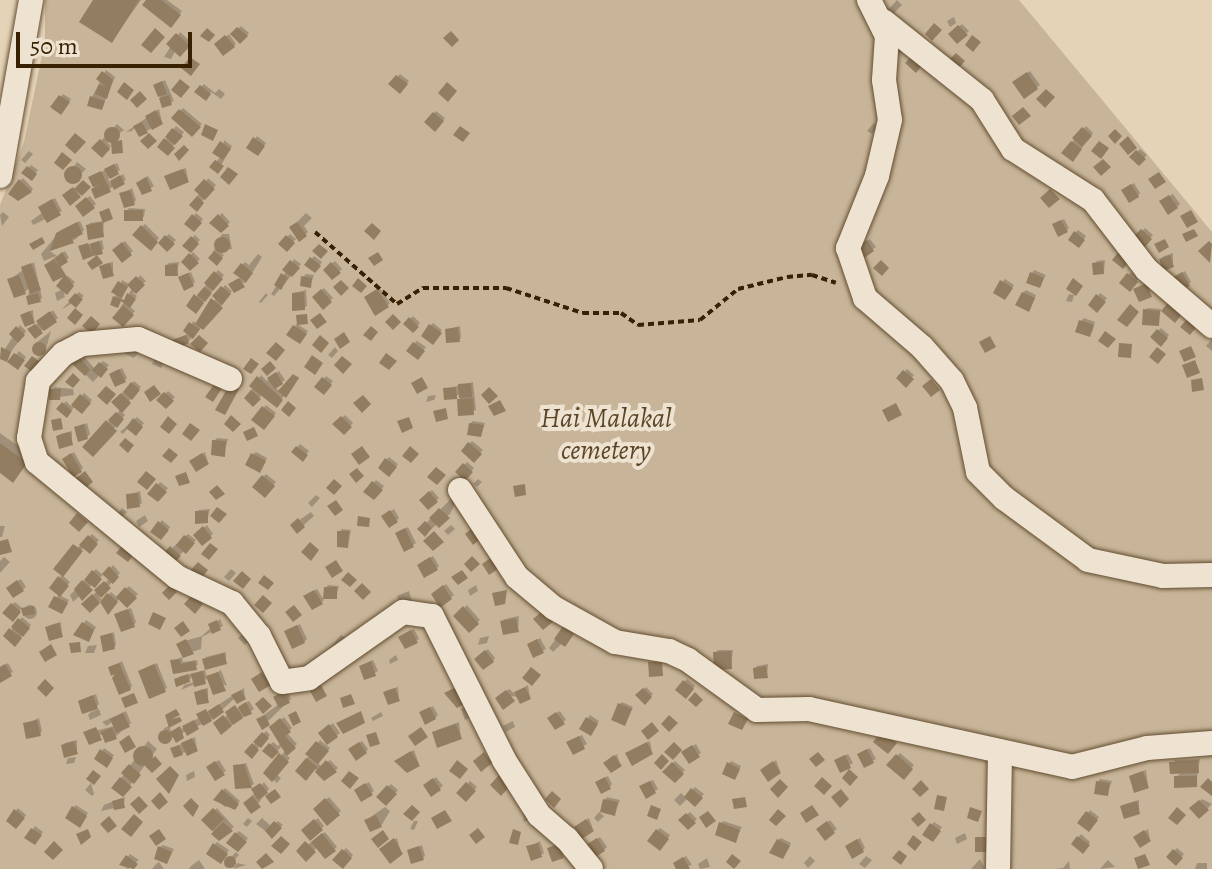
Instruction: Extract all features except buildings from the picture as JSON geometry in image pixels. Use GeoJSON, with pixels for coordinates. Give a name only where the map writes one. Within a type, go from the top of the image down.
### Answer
{"type":"FeatureCollection","features":[{"type":"Feature","properties":{"kind":"street"},"geometry":{"type":"LineString","coordinates":[[0,176],[31,0]]}},
{"type":"Feature","properties":{"kind":"street"},"geometry":{"type":"LineString","coordinates":[[869,0],[883,21],[982,100],[1013,149],[1093,200],[1147,270],[1212,326]]}},
{"type":"Feature","properties":{"kind":"street"},"geometry":{"type":"LineString","coordinates":[[883,21],[890,120],[877,176],[848,248],[858,285],[873,307],[941,364],[960,393],[985,483],[1088,560],[1163,576],[1212,575]]}},
{"type":"Feature","properties":{"kind":"street"},"geometry":{"type":"LineString","coordinates":[[230,379],[138,339],[82,344],[63,354],[38,381],[29,438],[37,462],[177,577],[232,603],[259,636],[282,682],[309,678],[403,612],[432,616],[504,760],[539,815],[567,839],[591,869]]}},
{"type":"Feature","properties":{"kind":"street"},"geometry":{"type":"LineString","coordinates":[[460,490],[517,577],[595,633],[630,647],[669,651],[757,710],[809,709],[1072,767],[1147,748],[1212,743]]}},
{"type":"Feature","properties":{"kind":"street"},"geometry":{"type":"LineString","coordinates":[[998,869],[1000,752]]}},
{"type":"Feature","properties":{"kind":"path"},"geometry":{"type":"LineString","coordinates":[[315,232],[397,304],[423,288],[506,288],[583,313],[621,313],[638,325],[700,320],[745,286],[799,274],[858,285]]}},
{"type":"Feature","properties":{"kind":"green space","name":"Hai Malakal cemetery"},"geometry":{"type":"Polygon","coordinates":[[[45,0],[1019,0],[1212,232],[1212,869],[0,869],[0,205],[24,142],[45,41],[45,0]]]}}]}
